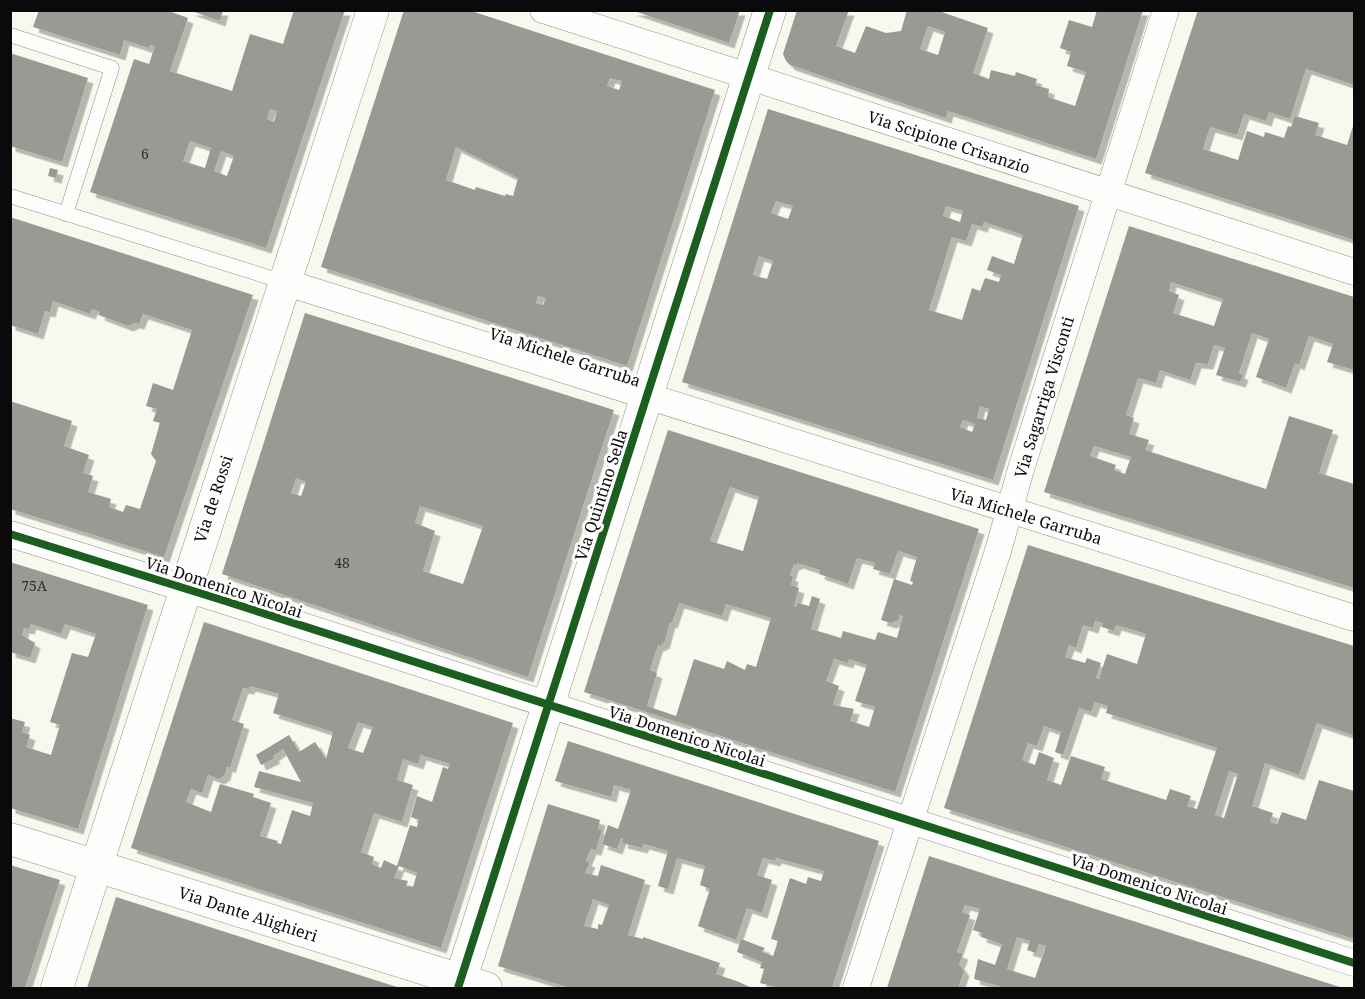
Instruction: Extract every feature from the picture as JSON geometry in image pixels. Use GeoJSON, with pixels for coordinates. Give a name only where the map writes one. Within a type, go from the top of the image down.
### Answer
{"type":"FeatureCollection","features":[{"type":"Feature","properties":{"kind":"street","name":"Via de Rossi"},"geometry":{"type":"LineString","coordinates":[[57,988],[373,10]]}},
{"type":"Feature","properties":{"kind":"street","name":"Via Scipione Crisanzio"},"geometry":{"type":"LineString","coordinates":[[543,10],[1354,272]]}},
{"type":"Feature","properties":{"kind":"street","name":"Via Quintino Sella"},"geometry":{"type":"LineString","coordinates":[[468,986],[548,706],[770,10]]}},
{"type":"Feature","properties":{"kind":"street","name":"Via Sagarriga Visconti"},"geometry":{"type":"LineString","coordinates":[[856,988],[1011,511],[1021,469],[1166,10]]}},
{"type":"Feature","properties":{"kind":"street","name":"Via Michele Garruba"},"geometry":{"type":"LineString","coordinates":[[284,282],[1354,618]]}},
{"type":"Feature","properties":{"kind":"street","name":"Via Domenico Nicolai"},"geometry":{"type":"LineString","coordinates":[[10,534],[1354,963]]}},
{"type":"Feature","properties":{"kind":"street","name":"Via Dante Alighieri"},"geometry":{"type":"LineString","coordinates":[[10,839],[468,986]]}},
{"type":"Feature","properties":{"kind":"lane"},"geometry":{"type":"LineString","coordinates":[[10,35],[112,68],[66,214]]}},
{"type":"Feature","properties":{"kind":"lane","name":"Via Michele Garruba"},"geometry":{"type":"LineString","coordinates":[[10,196],[284,282]]}},
{"type":"Feature","properties":{"kind":"building"},"geometry":{"type":"Polygon","coordinates":[[[39,10],[166,10],[188,18],[170,71],[232,91],[250,34],[283,44],[294,10],[345,10],[266,248],[90,192],[134,59],[149,64],[155,46],[150,45],[149,48],[124,40],[120,55],[33,27],[39,10]],[[270,109],[267,119],[274,122],[277,111],[270,109]],[[190,141],[183,161],[205,168],[211,148],[190,141]],[[221,151],[214,171],[227,176],[234,156],[221,151]]]}},
{"type":"Feature","properties":{"kind":"building"},"geometry":{"type":"Polygon","coordinates":[[[189,10],[223,10],[220,21],[189,10]]]}},
{"type":"Feature","properties":{"kind":"building"},"geometry":{"type":"Polygon","coordinates":[[[404,10],[468,10],[715,90],[627,366],[321,267],[404,10]],[[610,78],[607,86],[619,90],[622,81],[610,78]],[[456,147],[446,180],[475,190],[476,187],[505,196],[506,194],[513,196],[518,178],[456,147]],[[538,296],[536,303],[543,305],[546,298],[538,296]]]}},
{"type":"Feature","properties":{"kind":"building"},"geometry":{"type":"Polygon","coordinates":[[[631,10],[740,10],[729,43],[631,10]]]}},
{"type":"Feature","properties":{"kind":"building"},"geometry":{"type":"Polygon","coordinates":[[[797,10],[849,10],[836,46],[855,53],[866,26],[886,33],[901,31],[907,10],[936,10],[988,28],[973,73],[989,79],[991,70],[1015,76],[1016,72],[1037,79],[1035,85],[1049,89],[1048,97],[1075,106],[1086,72],[1067,66],[1071,52],[1060,48],[1069,20],[1092,27],[1097,10],[1143,10],[1096,159],[948,111],[946,118],[790,65],[783,54],[797,10]],[[928,26],[920,49],[938,55],[945,32],[928,26]]]}},
{"type":"Feature","properties":{"kind":"building"},"geometry":{"type":"Polygon","coordinates":[[[1198,10],[1354,10],[1354,85],[1306,69],[1290,119],[1269,112],[1266,121],[1244,114],[1237,135],[1210,127],[1203,149],[1238,160],[1247,131],[1264,137],[1265,132],[1284,138],[1295,116],[1319,123],[1315,135],[1347,145],[1354,123],[1354,240],[1145,173],[1198,10]]]}},
{"type":"Feature","properties":{"kind":"building"},"geometry":{"type":"Polygon","coordinates":[[[10,53],[88,78],[62,162],[10,146],[10,53]]]}},
{"type":"Feature","properties":{"kind":"building"},"geometry":{"type":"Polygon","coordinates":[[[768,109],[1079,206],[993,480],[682,382],[768,109]],[[776,201],[771,213],[788,219],[793,206],[776,201]],[[946,206],[943,216],[960,222],[963,211],[946,206]],[[984,222],[982,227],[972,224],[966,241],[952,237],[929,310],[962,320],[972,288],[980,291],[985,278],[999,282],[1001,275],[987,270],[992,256],[1014,264],[1023,235],[984,222]],[[759,256],[753,275],[767,279],[773,261],[759,256]],[[980,406],[977,418],[986,420],[989,409],[980,406]],[[963,420],[960,427],[972,432],[975,424],[963,420]]]}},
{"type":"Feature","properties":{"kind":"building"},"geometry":{"type":"Polygon","coordinates":[[[50,168],[58,170],[56,178],[48,176],[50,168]]]}},
{"type":"Feature","properties":{"kind":"building"},"geometry":{"type":"Polygon","coordinates":[[[10,217],[253,295],[164,557],[10,509],[10,401],[72,421],[64,446],[89,455],[83,473],[93,476],[88,492],[111,499],[109,507],[123,512],[126,505],[140,509],[156,461],[151,454],[160,423],[153,421],[157,409],[146,406],[153,383],[173,390],[192,330],[143,314],[139,324],[134,323],[128,326],[99,315],[100,312],[92,309],[90,314],[53,301],[50,312],[45,311],[38,334],[10,325],[10,217]]]}},
{"type":"Feature","properties":{"kind":"building"},"geometry":{"type":"Polygon","coordinates":[[[1129,226],[1354,297],[1354,370],[1327,362],[1333,344],[1309,336],[1299,365],[1295,363],[1286,388],[1256,377],[1269,339],[1252,333],[1239,373],[1243,375],[1240,382],[1216,375],[1225,348],[1214,345],[1208,364],[1196,363],[1190,380],[1160,370],[1156,383],[1138,378],[1126,415],[1134,418],[1129,434],[1149,440],[1145,450],[1266,489],[1289,416],[1333,430],[1319,473],[1354,484],[1354,588],[1044,492],[1129,226]],[[1171,282],[1169,291],[1179,295],[1173,313],[1214,326],[1223,299],[1171,282]],[[1094,446],[1090,456],[1116,465],[1114,470],[1125,474],[1131,457],[1094,446]]]}},
{"type":"Feature","properties":{"kind":"building"},"geometry":{"type":"Polygon","coordinates":[[[305,313],[614,410],[528,677],[222,574],[305,313]],[[296,478],[291,493],[301,496],[306,482],[296,478]],[[420,506],[415,523],[435,531],[423,571],[463,584],[483,526],[420,506]]]}},
{"type":"Feature","properties":{"kind":"building"},"geometry":{"type":"Polygon","coordinates":[[[668,430],[979,529],[895,792],[584,692],[668,430]],[[730,487],[710,541],[743,551],[759,497],[730,487]],[[898,551],[890,574],[873,569],[875,563],[857,558],[848,584],[819,574],[820,570],[794,564],[790,575],[793,577],[791,585],[799,588],[794,606],[796,607],[798,603],[809,606],[812,596],[820,599],[811,629],[841,638],[843,631],[875,640],[878,632],[897,638],[903,616],[900,615],[898,620],[891,623],[881,620],[894,579],[912,585],[913,582],[910,581],[917,557],[898,551]],[[679,603],[672,623],[670,622],[664,644],[658,645],[650,670],[657,673],[647,706],[676,716],[694,659],[724,669],[727,661],[745,670],[747,664],[756,667],[771,618],[726,604],[722,616],[679,603]],[[834,659],[826,681],[839,686],[833,705],[854,709],[850,721],[869,727],[875,707],[855,701],[867,665],[849,659],[848,663],[834,659]]]}},
{"type":"Feature","properties":{"kind":"building"},"geometry":{"type":"Polygon","coordinates":[[[1028,545],[1354,646],[1353,735],[1317,723],[1299,775],[1265,763],[1252,806],[1273,813],[1270,822],[1277,824],[1282,812],[1306,820],[1319,780],[1354,791],[1354,939],[944,808],[1028,545]],[[1095,621],[1093,628],[1083,625],[1076,648],[1069,645],[1065,657],[1085,663],[1087,658],[1101,663],[1096,678],[1099,679],[1107,654],[1137,664],[1146,634],[1116,625],[1114,631],[1102,627],[1103,623],[1095,621]],[[1095,702],[1091,712],[1079,708],[1063,755],[1055,752],[1061,732],[1044,726],[1037,746],[1028,743],[1022,760],[1035,765],[1039,752],[1054,758],[1047,780],[1061,785],[1071,756],[1105,767],[1101,779],[1166,800],[1170,789],[1191,796],[1187,806],[1197,809],[1217,748],[1106,713],[1108,706],[1095,702]],[[1229,771],[1215,815],[1224,818],[1238,774],[1229,771]]]}},
{"type":"Feature","properties":{"kind":"building"},"geometry":{"type":"Polygon","coordinates":[[[10,562],[148,605],[78,829],[10,808],[10,718],[25,722],[22,732],[30,735],[26,747],[51,755],[60,725],[50,722],[72,653],[88,657],[96,634],[65,624],[61,634],[31,624],[29,629],[24,628],[22,635],[35,643],[30,658],[10,652],[10,562]]]}},
{"type":"Feature","properties":{"kind":"building"},"geometry":{"type":"Polygon","coordinates":[[[204,622],[513,723],[441,948],[131,848],[204,622]],[[250,686],[249,689],[243,688],[232,720],[244,724],[230,768],[227,766],[225,775],[219,779],[208,775],[202,793],[191,789],[186,802],[211,812],[220,784],[254,794],[253,797],[271,803],[260,836],[281,844],[292,810],[310,816],[313,803],[254,787],[259,771],[301,782],[283,749],[273,756],[275,758],[261,765],[256,755],[289,735],[299,752],[315,742],[326,759],[333,732],[273,713],[279,694],[250,686]],[[358,722],[348,748],[363,753],[373,727],[358,722]],[[421,755],[418,764],[403,759],[397,780],[413,785],[402,822],[374,813],[361,852],[374,857],[372,864],[381,868],[384,860],[397,866],[410,825],[417,827],[419,820],[411,817],[417,796],[432,802],[443,767],[448,769],[450,764],[421,755]],[[399,866],[394,878],[408,881],[406,886],[413,887],[417,873],[399,866]]]}},
{"type":"Feature","properties":{"kind":"building"},"geometry":{"type":"Polygon","coordinates":[[[568,741],[879,841],[832,988],[779,988],[760,983],[764,969],[760,968],[762,962],[737,952],[741,939],[765,948],[762,952],[773,956],[778,941],[771,939],[790,878],[806,884],[808,877],[821,881],[824,871],[776,858],[775,861],[763,858],[757,875],[772,880],[762,913],[747,908],[736,940],[698,926],[710,889],[700,885],[705,866],[677,858],[668,889],[658,886],[668,851],[644,844],[642,848],[622,843],[623,838],[617,849],[602,844],[608,825],[618,829],[631,790],[614,785],[611,797],[555,781],[568,741]]]}},
{"type":"Feature","properties":{"kind":"building"},"geometry":{"type":"Polygon","coordinates":[[[548,804],[600,820],[598,829],[602,830],[596,850],[591,849],[586,861],[590,862],[585,873],[598,876],[601,865],[645,880],[628,935],[643,939],[643,937],[720,963],[716,974],[750,988],[570,988],[498,966],[548,804]],[[593,899],[584,926],[598,929],[598,924],[602,925],[609,905],[593,899]]]}},
{"type":"Feature","properties":{"kind":"building"},"geometry":{"type":"Polygon","coordinates":[[[929,856],[1343,988],[1006,988],[974,979],[978,959],[995,965],[1002,944],[981,937],[982,933],[973,930],[980,909],[965,905],[962,912],[970,915],[957,952],[963,954],[959,964],[964,971],[958,988],[887,988],[929,856]],[[1017,937],[1007,969],[1035,978],[1046,946],[1039,944],[1036,953],[1027,950],[1030,941],[1017,937]]]}},
{"type":"Feature","properties":{"kind":"building"},"geometry":{"type":"Polygon","coordinates":[[[10,865],[60,880],[25,988],[10,988],[10,865]]]}},
{"type":"Feature","properties":{"kind":"building"},"geometry":{"type":"Polygon","coordinates":[[[116,897],[400,988],[87,988],[116,897]]]}},
{"type":"Feature","properties":{"kind":"cycle path"},"geometry":{"type":"LineString","coordinates":[[458,988],[770,10]]}},
{"type":"Feature","properties":{"kind":"cycle path"},"geometry":{"type":"LineString","coordinates":[[10,534],[1354,963]]}}]}
